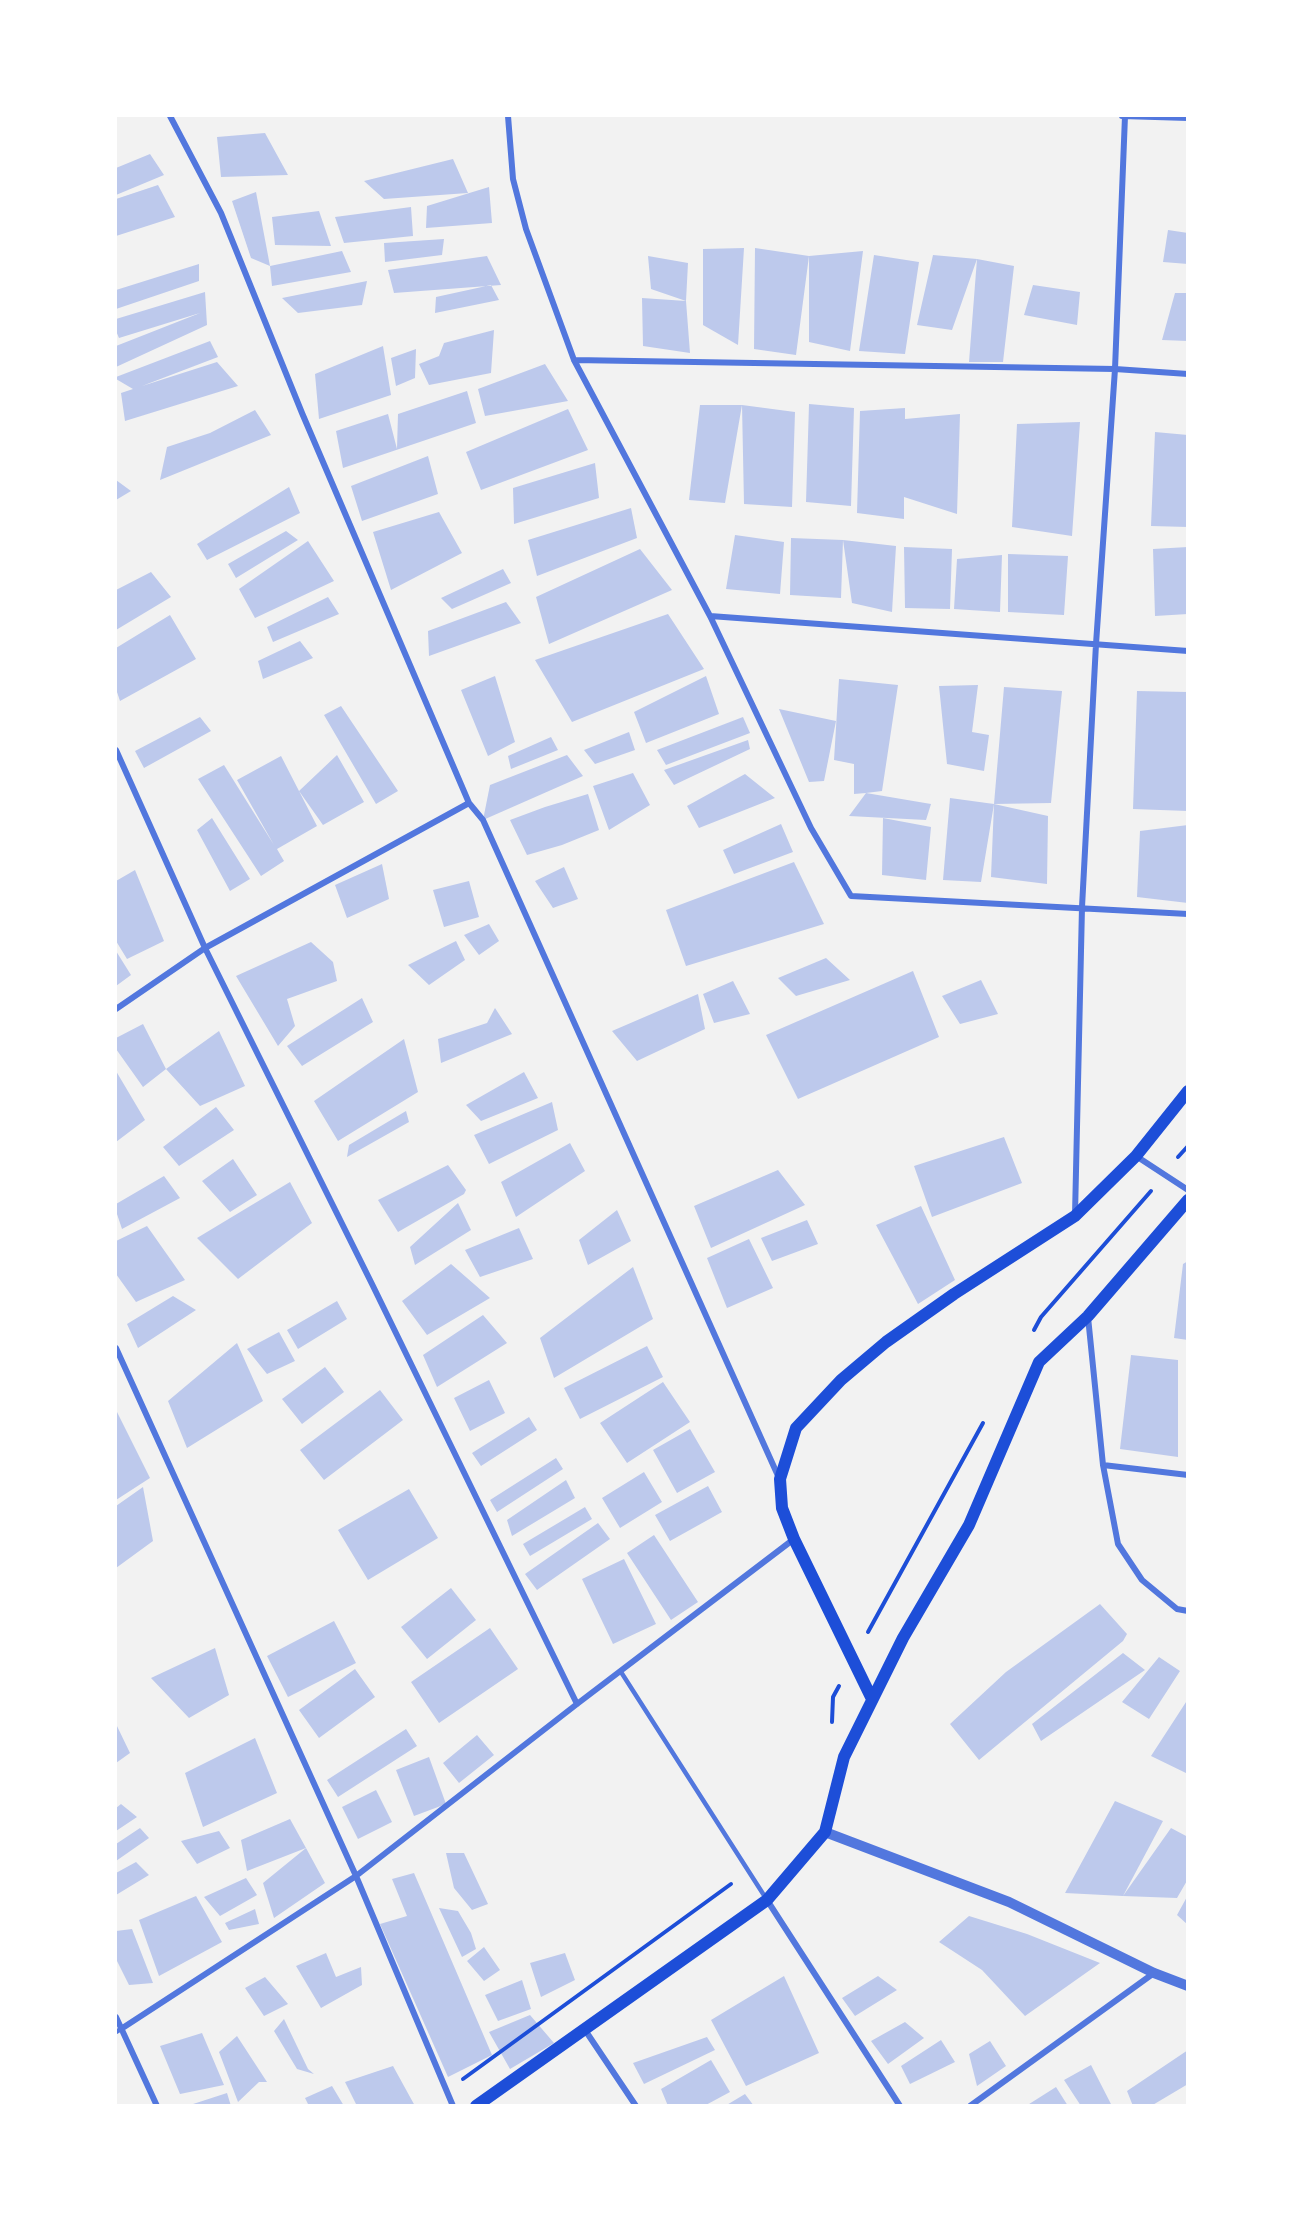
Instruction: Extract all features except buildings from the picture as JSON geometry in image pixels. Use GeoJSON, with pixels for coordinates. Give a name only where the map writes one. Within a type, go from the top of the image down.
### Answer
{"type":"FeatureCollection","features":[{"type":"Feature","properties":{"kind":"main road"},"geometry":{"type":"LineString","coordinates":[[872,1699],[794,1539],[782,1508],[780,1479],[796,1428],[841,1380],[886,1342],[944,1300],[1075,1216],[1136,1156],[1188,1091]]}},
{"type":"Feature","properties":{"kind":"main road"},"geometry":{"type":"LineString","coordinates":[[476,2106],[767,1900],[825,1832],[844,1757],[903,1638],[969,1525],[1040,1362],[1088,1316],[1188,1200]]}},
{"type":"Feature","properties":{"kind":"street"},"geometry":{"type":"LineString","coordinates":[[170,116],[221,213],[302,413],[469,803],[483,820],[780,1479]]}},
{"type":"Feature","properties":{"kind":"street"},"geometry":{"type":"LineString","coordinates":[[508,116],[513,179],[526,229],[573,360],[710,616],[811,828],[851,896],[1188,914]]}},
{"type":"Feature","properties":{"kind":"street"},"geometry":{"type":"LineString","coordinates":[[1075,1216],[1082,907],[1096,644],[1115,369],[1124,116],[1188,118]]}},
{"type":"Feature","properties":{"kind":"street"},"geometry":{"type":"LineString","coordinates":[[573,360],[1115,369],[1188,374]]}},
{"type":"Feature","properties":{"kind":"street"},"geometry":{"type":"LineString","coordinates":[[710,616],[1188,651]]}},
{"type":"Feature","properties":{"kind":"street"},"geometry":{"type":"LineString","coordinates":[[116,750],[205,948],[577,1704]]}},
{"type":"Feature","properties":{"kind":"street"},"geometry":{"type":"LineString","coordinates":[[116,1009],[205,948],[469,803]]}},
{"type":"Feature","properties":{"kind":"street"},"geometry":{"type":"LineString","coordinates":[[1136,1156],[1188,1190]]}},
{"type":"Feature","properties":{"kind":"street"},"geometry":{"type":"LineString","coordinates":[[1088,1316],[1103,1465],[1118,1544],[1142,1580],[1177,1609],[1188,1611]]}},
{"type":"Feature","properties":{"kind":"street"},"geometry":{"type":"LineString","coordinates":[[116,1348],[356,1876],[453,2106]]}},
{"type":"Feature","properties":{"kind":"street"},"geometry":{"type":"LineString","coordinates":[[1103,1465],[1188,1475]]}},
{"type":"Feature","properties":{"kind":"street"},"geometry":{"type":"LineString","coordinates":[[118,2031],[356,1876],[794,1539]]}},
{"type":"Feature","properties":{"kind":"street"},"geometry":{"type":"LineString","coordinates":[[825,1832],[1009,1902],[1154,1973],[1188,1986]]}},
{"type":"Feature","properties":{"kind":"street"},"geometry":{"type":"LineString","coordinates":[[767,1900],[900,2106]]}},
{"type":"Feature","properties":{"kind":"street"},"geometry":{"type":"LineString","coordinates":[[970,2106],[1154,1973]]}},
{"type":"Feature","properties":{"kind":"street"},"geometry":{"type":"LineString","coordinates":[[116,2017],[118,2031],[157,2106]]}},
{"type":"Feature","properties":{"kind":"street"},"geometry":{"type":"LineString","coordinates":[[585,2030],[636,2106]]}},
{"type":"Feature","properties":{"kind":"lane"},"geometry":{"type":"LineString","coordinates":[[621,1672],[767,1900]]}},
{"type":"Feature","properties":{"kind":"path"},"geometry":{"type":"LineString","coordinates":[[832,1731],[833,1697],[852,1660]]}},
{"type":"Feature","properties":{"kind":"path"},"geometry":{"type":"LineString","coordinates":[[448,2091],[749,1871]]}}]}
